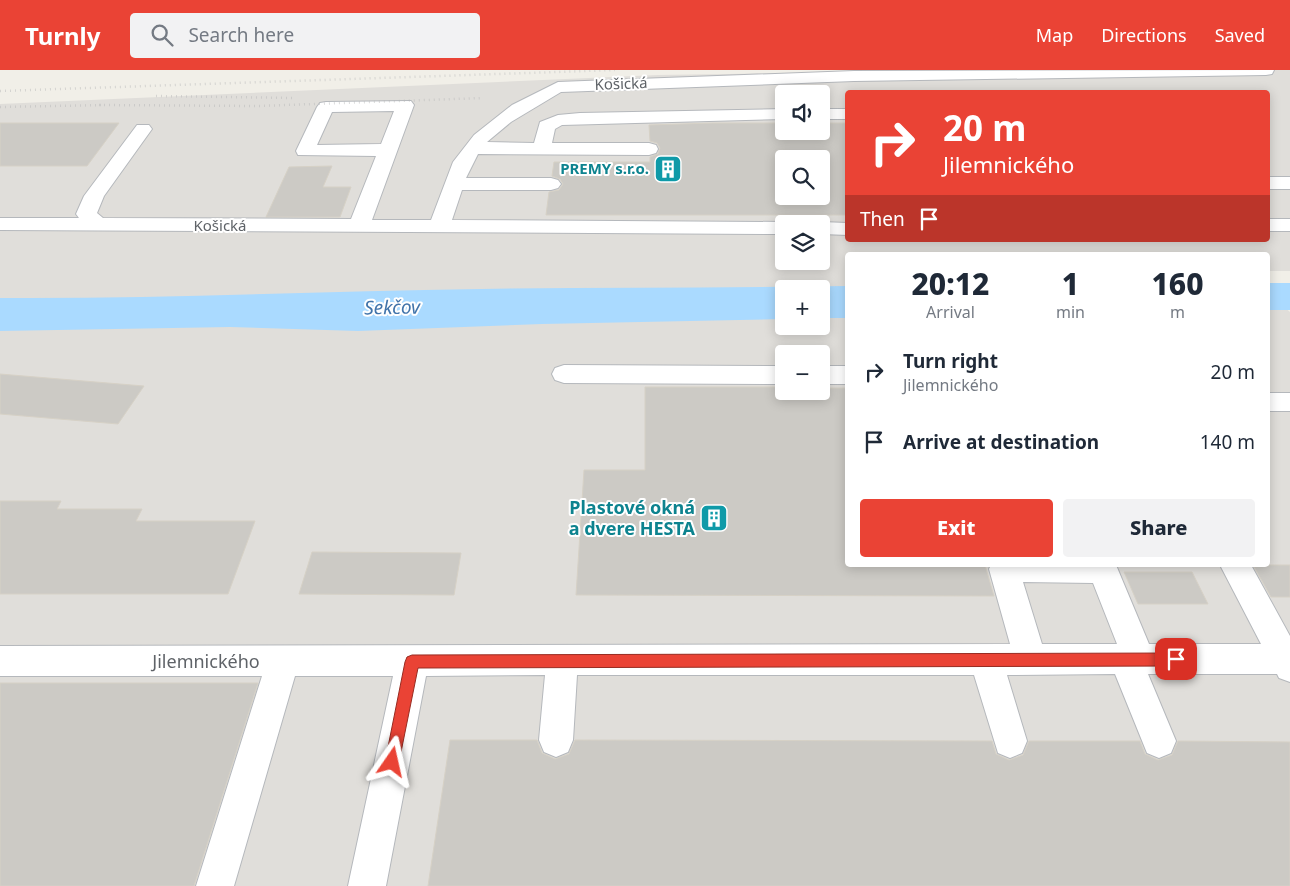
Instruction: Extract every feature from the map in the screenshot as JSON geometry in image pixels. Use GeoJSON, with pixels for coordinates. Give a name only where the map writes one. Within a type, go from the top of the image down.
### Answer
{"type":"FeatureCollection","features":[{"type":"Feature","properties":{"kind":"street","name":"Košická"},"geometry":{"type":"LineString","coordinates":[[439,227],[463,160],[472,148],[483,136],[520,108],[558,87],[854,76],[1266,70]]}},
{"type":"Feature","properties":{"kind":"street"},"geometry":{"type":"LineString","coordinates":[[359,226],[388,150],[405,105],[326,107],[305,151],[388,150]]}},
{"type":"Feature","properties":{"kind":"street","name":"Košická"},"geometry":{"type":"LineString","coordinates":[[542,149],[546,126],[558,120],[775,114]]}},
{"type":"Feature","properties":{"kind":"street"},"geometry":{"type":"LineString","coordinates":[[830,114],[845,114]]}},
{"type":"Feature","properties":{"kind":"street"},"geometry":{"type":"LineString","coordinates":[[98,225],[86,214],[92,201],[143,129]]}},
{"type":"Feature","properties":{"kind":"street"},"geometry":{"type":"LineString","coordinates":[[472,148],[649,149]]}},
{"type":"Feature","properties":{"kind":"street"},"geometry":{"type":"LineString","coordinates":[[1270,183],[1290,183]]}},
{"type":"Feature","properties":{"kind":"street"},"geometry":{"type":"LineString","coordinates":[[455,184],[551,184]]}},
{"type":"Feature","properties":{"kind":"street"},"geometry":{"type":"LineString","coordinates":[[0,223],[59,213],[92,201]]}},
{"type":"Feature","properties":{"kind":"street","name":"Košická"},"geometry":{"type":"LineString","coordinates":[[0,223],[775,228]]}},
{"type":"Feature","properties":{"kind":"street"},"geometry":{"type":"LineString","coordinates":[[1270,225],[1290,225]]}},
{"type":"Feature","properties":{"kind":"street"},"geometry":{"type":"LineString","coordinates":[[830,228],[845,228]]}},
{"type":"Feature","properties":{"kind":"street"},"geometry":{"type":"LineString","coordinates":[[564,374],[775,375]]}},
{"type":"Feature","properties":{"kind":"street"},"geometry":{"type":"LineString","coordinates":[[830,375],[845,375]]}},
{"type":"Feature","properties":{"kind":"street"},"geometry":{"type":"LineString","coordinates":[[1270,402],[1290,402]]}},
{"type":"Feature","properties":{"kind":"street"},"geometry":{"type":"LineString","coordinates":[[1236,567],[1289,662]]}},
{"type":"Feature","properties":{"kind":"street"},"geometry":{"type":"LineString","coordinates":[[1031,660],[1004,569],[1103,570],[1159,741]]}},
{"type":"Feature","properties":{"kind":"street","name":"Jilemnického"},"geometry":{"type":"LineString","coordinates":[[0,662],[1132,659],[1289,662]]}},
{"type":"Feature","properties":{"kind":"street"},"geometry":{"type":"LineString","coordinates":[[986,660],[1010,741]]}},
{"type":"Feature","properties":{"kind":"street"},"geometry":{"type":"LineString","coordinates":[[556,740],[562,661]]}},
{"type":"Feature","properties":{"kind":"street"},"geometry":{"type":"LineString","coordinates":[[215,886],[283,662]]}},
{"type":"Feature","properties":{"kind":"street"},"geometry":{"type":"LineString","coordinates":[[367,886],[412,662]]}},
{"type":"Feature","properties":{"kind":"shaded area"},"geometry":{"type":"Polygon","coordinates":[[[1030,70],[1290,70],[1290,271],[1270,271],[1270,252],[845,252],[845,567],[1270,567],[1270,295],[1290,312],[1290,886],[0,886],[0,104],[658,75],[1030,70]]]}},
{"type":"Feature","properties":{"kind":"water"},"geometry":{"type":"Polygon","coordinates":[[[1270,283],[1290,283],[1290,310],[1270,310],[1270,283]]]}},
{"type":"Feature","properties":{"kind":"water"},"geometry":{"type":"Polygon","coordinates":[[[830,286],[845,286],[845,318],[830,318],[830,286]]]}},
{"type":"Feature","properties":{"kind":"water","name":"Sekčov"},"geometry":{"type":"Polygon","coordinates":[[[775,287],[775,319],[542,324],[358,331],[230,327],[0,331],[0,298],[421,290],[775,287]]]}},
{"type":"Feature","properties":{"kind":"building"},"geometry":{"type":"Polygon","coordinates":[[[0,123],[119,123],[87,166],[0,166],[0,123]]]}},
{"type":"Feature","properties":{"kind":"building","name":"PREMY s.r.o."},"geometry":{"type":"Polygon","coordinates":[[[775,123],[775,140],[830,140],[830,123],[845,123],[845,215],[546,215],[549,192],[559,190],[563,184],[560,179],[552,176],[554,162],[650,162],[650,157],[658,154],[660,148],[657,143],[650,141],[649,125],[775,123]]]}},
{"type":"Feature","properties":{"kind":"building"},"geometry":{"type":"Polygon","coordinates":[[[332,166],[323,187],[351,187],[340,217],[266,217],[289,167],[332,166]]]}},
{"type":"Feature","properties":{"kind":"building"},"geometry":{"type":"Polygon","coordinates":[[[0,374],[144,386],[118,424],[0,414],[0,374]]]}},
{"type":"Feature","properties":{"kind":"building","name":"Plastové okná a dvere HESTA"},"geometry":{"type":"Polygon","coordinates":[[[645,387],[775,387],[775,400],[830,400],[830,388],[845,388],[845,567],[986,567],[994,596],[576,595],[584,470],[645,470],[645,387]]]}},
{"type":"Feature","properties":{"kind":"building"},"geometry":{"type":"Polygon","coordinates":[[[0,501],[61,501],[57,509],[142,509],[136,521],[255,521],[228,594],[0,594],[0,501]]]}},
{"type":"Feature","properties":{"kind":"building"},"geometry":{"type":"Polygon","coordinates":[[[312,552],[461,553],[454,595],[299,594],[312,552]]]}},
{"type":"Feature","properties":{"kind":"building"},"geometry":{"type":"Polygon","coordinates":[[[1290,565],[1290,597],[1271,597],[1254,567],[1290,565]]]}},
{"type":"Feature","properties":{"kind":"building"},"geometry":{"type":"Polygon","coordinates":[[[1124,572],[1192,572],[1208,604],[1138,604],[1124,572]]]}},
{"type":"Feature","properties":{"kind":"building"},"geometry":{"type":"Polygon","coordinates":[[[0,683],[258,683],[194,886],[0,886],[0,683]]]}},
{"type":"Feature","properties":{"kind":"building"},"geometry":{"type":"Polygon","coordinates":[[[450,740],[537,740],[542,753],[555,759],[569,754],[575,740],[992,741],[996,754],[1009,760],[1023,755],[1029,741],[1140,741],[1145,754],[1158,760],[1172,755],[1178,741],[1290,742],[1290,886],[428,886],[450,740]]]}},
{"type":"Feature","properties":{"kind":"railway"},"geometry":{"type":"LineString","coordinates":[[0,91],[615,70]]}},
{"type":"Feature","properties":{"kind":"railway"},"geometry":{"type":"LineString","coordinates":[[156,96],[294,98]]}},
{"type":"Feature","properties":{"kind":"railway"},"geometry":{"type":"LineString","coordinates":[[104,105],[257,106],[483,98]]}},
{"type":"Feature","properties":{"kind":"railway"},"geometry":{"type":"LineString","coordinates":[[99,105],[104,105]]}},
{"type":"Feature","properties":{"kind":"railway"},"geometry":{"type":"LineString","coordinates":[[0,107],[104,105]]}},
{"type":"Feature","properties":{"kind":"place","name":"PREMY s.r.o."},"geometry":{"type":"Point","coordinates":[668,169]}},
{"type":"Feature","properties":{"kind":"place","name":"Plastové okná a dvere HESTA"},"geometry":{"type":"Point","coordinates":[714,518]}},
{"type":"Feature","properties":{"kind":"route"},"geometry":{"type":"LineString","coordinates":[[392,762],[412,662],[1176,659]]}}]}
